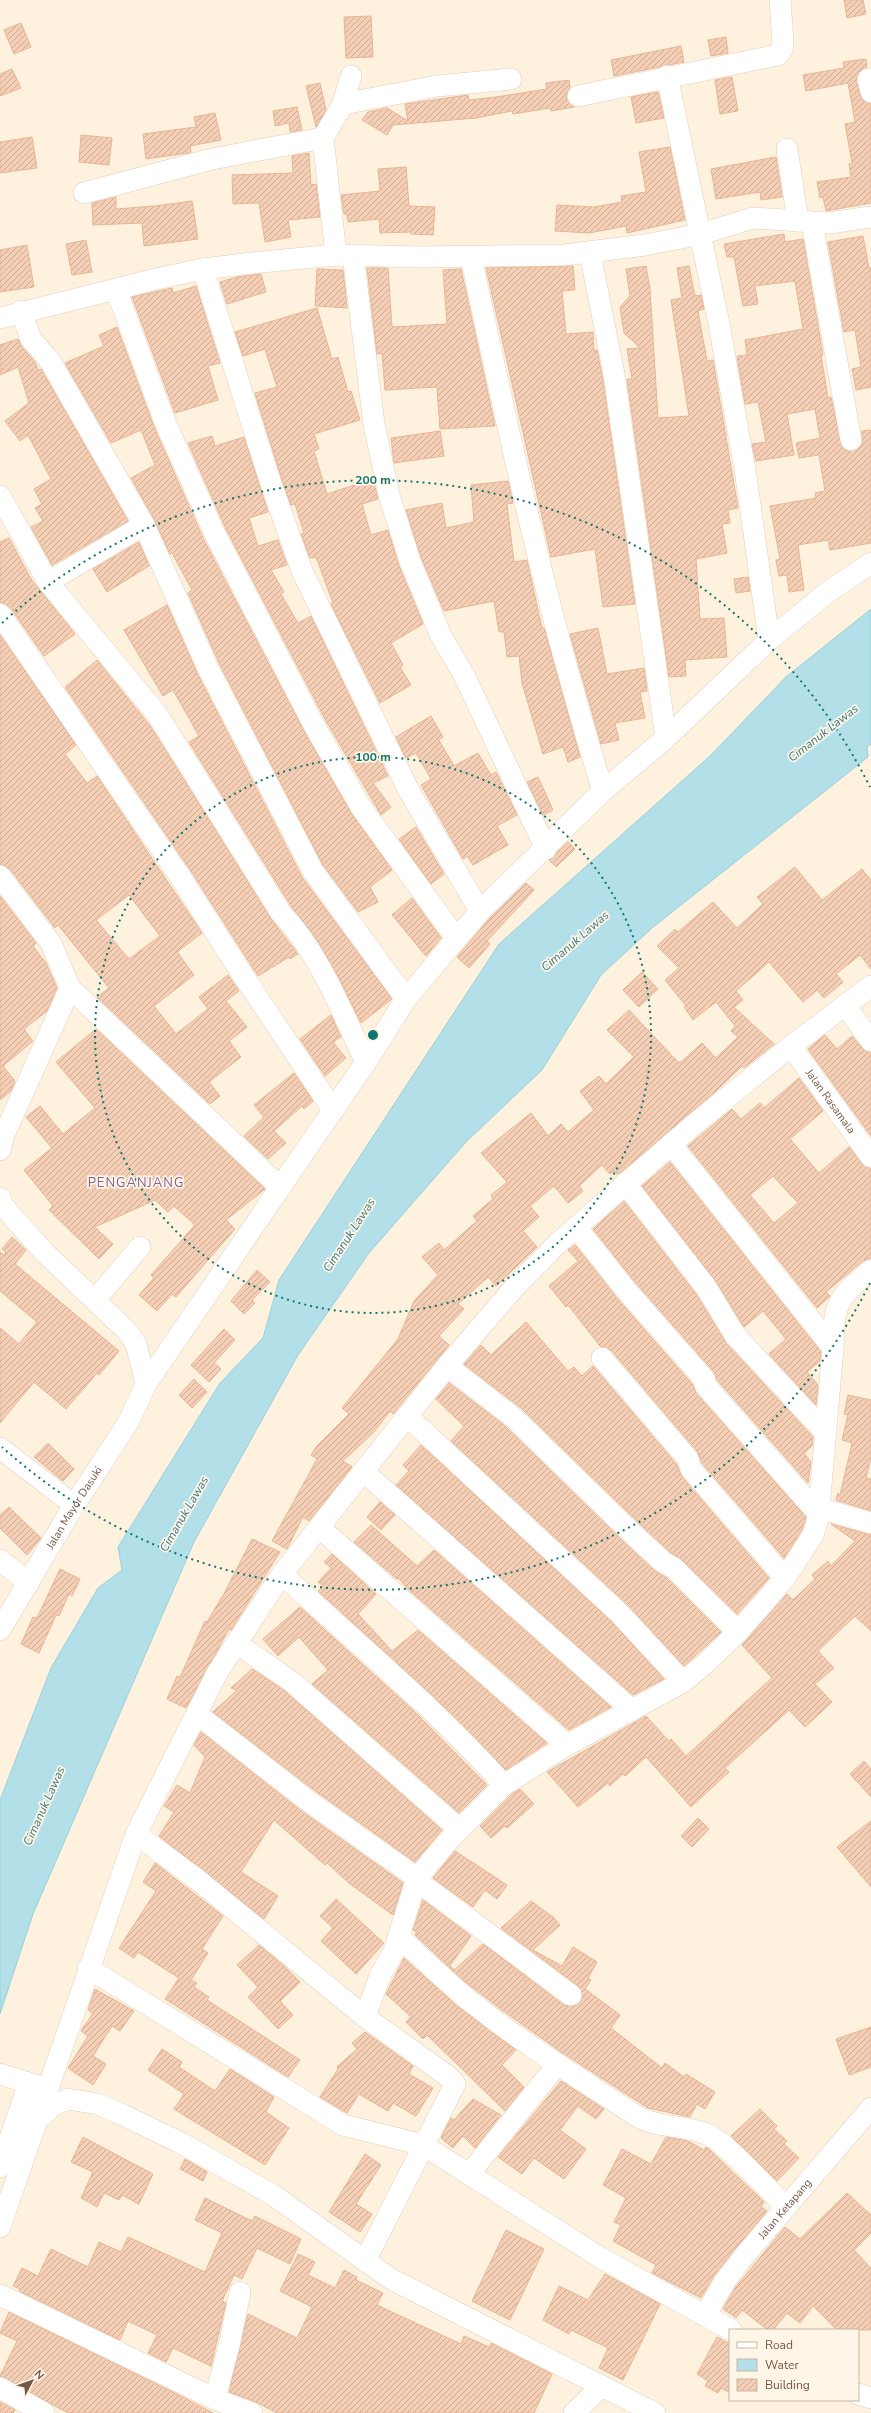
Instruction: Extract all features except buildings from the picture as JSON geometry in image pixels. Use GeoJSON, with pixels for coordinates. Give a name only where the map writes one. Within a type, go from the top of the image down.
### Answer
{"type":"FeatureCollection","features":[{"type":"Feature","properties":{"kind":"street"},"geometry":{"type":"LineString","coordinates":[[578,96],[667,76],[778,55],[782,49],[783,43],[780,0]]}},
{"type":"Feature","properties":{"kind":"street"},"geometry":{"type":"LineString","coordinates":[[351,76],[343,104],[323,138],[374,424],[389,495],[410,561],[441,636],[464,676],[546,849]]}},
{"type":"Feature","properties":{"kind":"street"},"geometry":{"type":"LineString","coordinates":[[667,76],[701,234],[746,476],[769,640]]}},
{"type":"Feature","properties":{"kind":"street"},"geometry":{"type":"LineString","coordinates":[[343,104],[437,86],[511,79]]}},
{"type":"Feature","properties":{"kind":"street"},"geometry":{"type":"LineString","coordinates":[[84,193],[212,159],[323,138]]}},
{"type":"Feature","properties":{"kind":"street"},"geometry":{"type":"LineString","coordinates":[[787,149],[805,222],[851,440]]}},
{"type":"Feature","properties":{"kind":"street"},"geometry":{"type":"LineString","coordinates":[[0,318],[21,311],[203,269],[345,255],[471,256],[590,253],[701,234],[718,227],[753,218],[829,223],[871,217]]}},
{"type":"Feature","properties":{"kind":"street"},"geometry":{"type":"LineString","coordinates":[[590,253],[614,374],[666,738]]}},
{"type":"Feature","properties":{"kind":"street"},"geometry":{"type":"LineString","coordinates":[[471,256],[537,556],[572,694],[603,791]]}},
{"type":"Feature","properties":{"kind":"street"},"geometry":{"type":"LineString","coordinates":[[203,269],[271,484],[302,571],[396,767],[480,911]]}},
{"type":"Feature","properties":{"kind":"street"},"geometry":{"type":"LineString","coordinates":[[116,289],[165,422],[215,534],[315,727],[361,807],[456,938]]}},
{"type":"Feature","properties":{"kind":"street"},"geometry":{"type":"LineString","coordinates":[[21,311],[31,339],[50,361],[144,525],[209,670],[313,871],[406,999]]}},
{"type":"Feature","properties":{"kind":"street"},"geometry":{"type":"LineString","coordinates":[[0,496],[48,582],[157,714],[277,907],[294,927],[311,953],[366,1062]]}},
{"type":"Feature","properties":{"kind":"street"},"geometry":{"type":"LineString","coordinates":[[48,582],[144,525]]}},
{"type":"Feature","properties":{"kind":"street","name":"Jalan Mayor Dasuki"},"geometry":{"type":"LineString","coordinates":[[0,1630],[72,1509],[129,1421],[146,1384],[366,1062],[406,999],[480,911],[546,849],[603,791],[666,738],[769,640],[828,592],[871,563]]}},
{"type":"Feature","properties":{"kind":"street"},"geometry":{"type":"LineString","coordinates":[[0,614],[182,878],[244,977],[333,1110]]}},
{"type":"Feature","properties":{"kind":"street"},"geometry":{"type":"LineString","coordinates":[[0,876],[51,943],[70,988],[280,1187]]}},
{"type":"Feature","properties":{"kind":"street"},"geometry":{"type":"LineString","coordinates":[[0,2167],[23,2081],[62,2042],[136,1834],[217,1673],[282,1574],[447,1366],[514,1288],[576,1227],[671,1144],[791,1046],[871,986]]}},
{"type":"Feature","properties":{"kind":"street"},"geometry":{"type":"LineString","coordinates":[[1,1138],[70,988]]}},
{"type":"Feature","properties":{"kind":"street"},"geometry":{"type":"LineString","coordinates":[[845,1005],[871,1041]]}},
{"type":"Feature","properties":{"kind":"street","name":"Jalan Rasamala"},"geometry":{"type":"LineString","coordinates":[[791,1046],[871,1157]]}},
{"type":"Feature","properties":{"kind":"street"},"geometry":{"type":"LineString","coordinates":[[671,1144],[834,1348]]}},
{"type":"Feature","properties":{"kind":"street"},"geometry":{"type":"LineString","coordinates":[[625,1183],[706,1287],[735,1335],[824,1431]]}},
{"type":"Feature","properties":{"kind":"street"},"geometry":{"type":"LineString","coordinates":[[0,1198],[3,1206],[45,1253],[127,1331],[136,1344],[146,1384]]}},
{"type":"Feature","properties":{"kind":"street"},"geometry":{"type":"LineString","coordinates":[[576,1227],[626,1290],[705,1380],[706,1385],[818,1511],[871,1523]]}},
{"type":"Feature","properties":{"kind":"street"},"geometry":{"type":"LineString","coordinates":[[95,1300],[140,1247]]}},
{"type":"Feature","properties":{"kind":"street"},"geometry":{"type":"LineString","coordinates":[[365,2017],[370,1999],[399,1936],[416,1879],[459,1829],[504,1785],[567,1745],[683,1682],[738,1632],[785,1578],[813,1535],[818,1511],[824,1431],[834,1348],[834,1322],[839,1300],[871,1270]]}},
{"type":"Feature","properties":{"kind":"street"},"geometry":{"type":"LineString","coordinates":[[602,1358],[670,1437],[688,1460],[691,1469],[728,1514],[785,1578]]}},
{"type":"Feature","properties":{"kind":"street"},"geometry":{"type":"LineString","coordinates":[[447,1366],[513,1417],[635,1536],[663,1562],[674,1568],[738,1632]]}},
{"type":"Feature","properties":{"kind":"street"},"geometry":{"type":"LineString","coordinates":[[407,1416],[620,1614],[683,1682]]}},
{"type":"Feature","properties":{"kind":"street"},"geometry":{"type":"LineString","coordinates":[[0,1448],[72,1509]]}},
{"type":"Feature","properties":{"kind":"street"},"geometry":{"type":"LineString","coordinates":[[363,1471],[632,1710]]}},
{"type":"Feature","properties":{"kind":"street"},"geometry":{"type":"LineString","coordinates":[[320,1528],[567,1745]]}},
{"type":"Feature","properties":{"kind":"street"},"geometry":{"type":"LineString","coordinates":[[0,1560],[29,1583]]}},
{"type":"Feature","properties":{"kind":"street"},"geometry":{"type":"LineString","coordinates":[[282,1574],[404,1684],[465,1743],[504,1785]]}},
{"type":"Feature","properties":{"kind":"street"},"geometry":{"type":"LineString","coordinates":[[236,1643],[292,1682],[459,1829]]}},
{"type":"Feature","properties":{"kind":"street"},"geometry":{"type":"LineString","coordinates":[[197,1714],[307,1800],[416,1879],[571,1995]]}},
{"type":"Feature","properties":{"kind":"street"},"geometry":{"type":"LineString","coordinates":[[136,1834],[198,1880],[365,2017],[449,2077],[455,2084],[365,2261]]}},
{"type":"Feature","properties":{"kind":"street"},"geometry":{"type":"LineString","coordinates":[[399,1936],[474,2005],[557,2065],[619,2102],[636,2115],[655,2125],[708,2134],[724,2146],[785,2206]]}},
{"type":"Feature","properties":{"kind":"street"},"geometry":{"type":"LineString","coordinates":[[88,1968],[343,2125],[423,2146],[470,2173],[601,2258],[729,2329]]}},
{"type":"Feature","properties":{"kind":"street"},"geometry":{"type":"LineString","coordinates":[[470,2173],[557,2065]]}},
{"type":"Feature","properties":{"kind":"street"},"geometry":{"type":"LineString","coordinates":[[23,2081],[38,2119]]}},
{"type":"Feature","properties":{"kind":"street"},"geometry":{"type":"LineString","coordinates":[[0,2227],[38,2119],[54,2105],[68,2099],[83,2100],[110,2108],[181,2143],[272,2195],[391,2280],[654,2413]]}},
{"type":"Feature","properties":{"kind":"street","name":"Jalan Ketapang"},"geometry":{"type":"LineString","coordinates":[[705,2316],[725,2281],[785,2206],[871,2108]]}},
{"type":"Feature","properties":{"kind":"street"},"geometry":{"type":"LineString","coordinates":[[215,2398],[230,2342],[240,2292]]}},
{"type":"Feature","properties":{"kind":"street"},"geometry":{"type":"LineString","coordinates":[[0,2295],[215,2398],[252,2413]]}},
{"type":"Feature","properties":{"kind":"street"},"geometry":{"type":"LineString","coordinates":[[574,2413],[601,2387]]}},
{"type":"Feature","properties":{"kind":"street"},"geometry":{"type":"LineString","coordinates":[[0,2388],[44,2413]]}},
{"type":"Feature","properties":{"kind":"street"},"geometry":{"type":"LineString","coordinates":[[859,2394],[871,2398]]}},
{"type":"Feature","properties":{"kind":"water","name":"Cimanuk Lawas"},"geometry":{"type":"Polygon","coordinates":[[[871,609],[871,744],[867,747],[868,757],[652,928],[601,975],[542,1070],[466,1142],[369,1253],[298,1355],[194,1542],[33,1914],[0,2014],[0,1800],[51,1668],[98,1588],[122,1570],[118,1547],[220,1383],[263,1338],[279,1280],[499,944],[710,756],[786,677],[871,609]]]}},
{"type":"Feature","properties":{"kind":"district","name":"PENGANJANG"},"geometry":{"type":"Point","coordinates":[136,1182]}}]}
